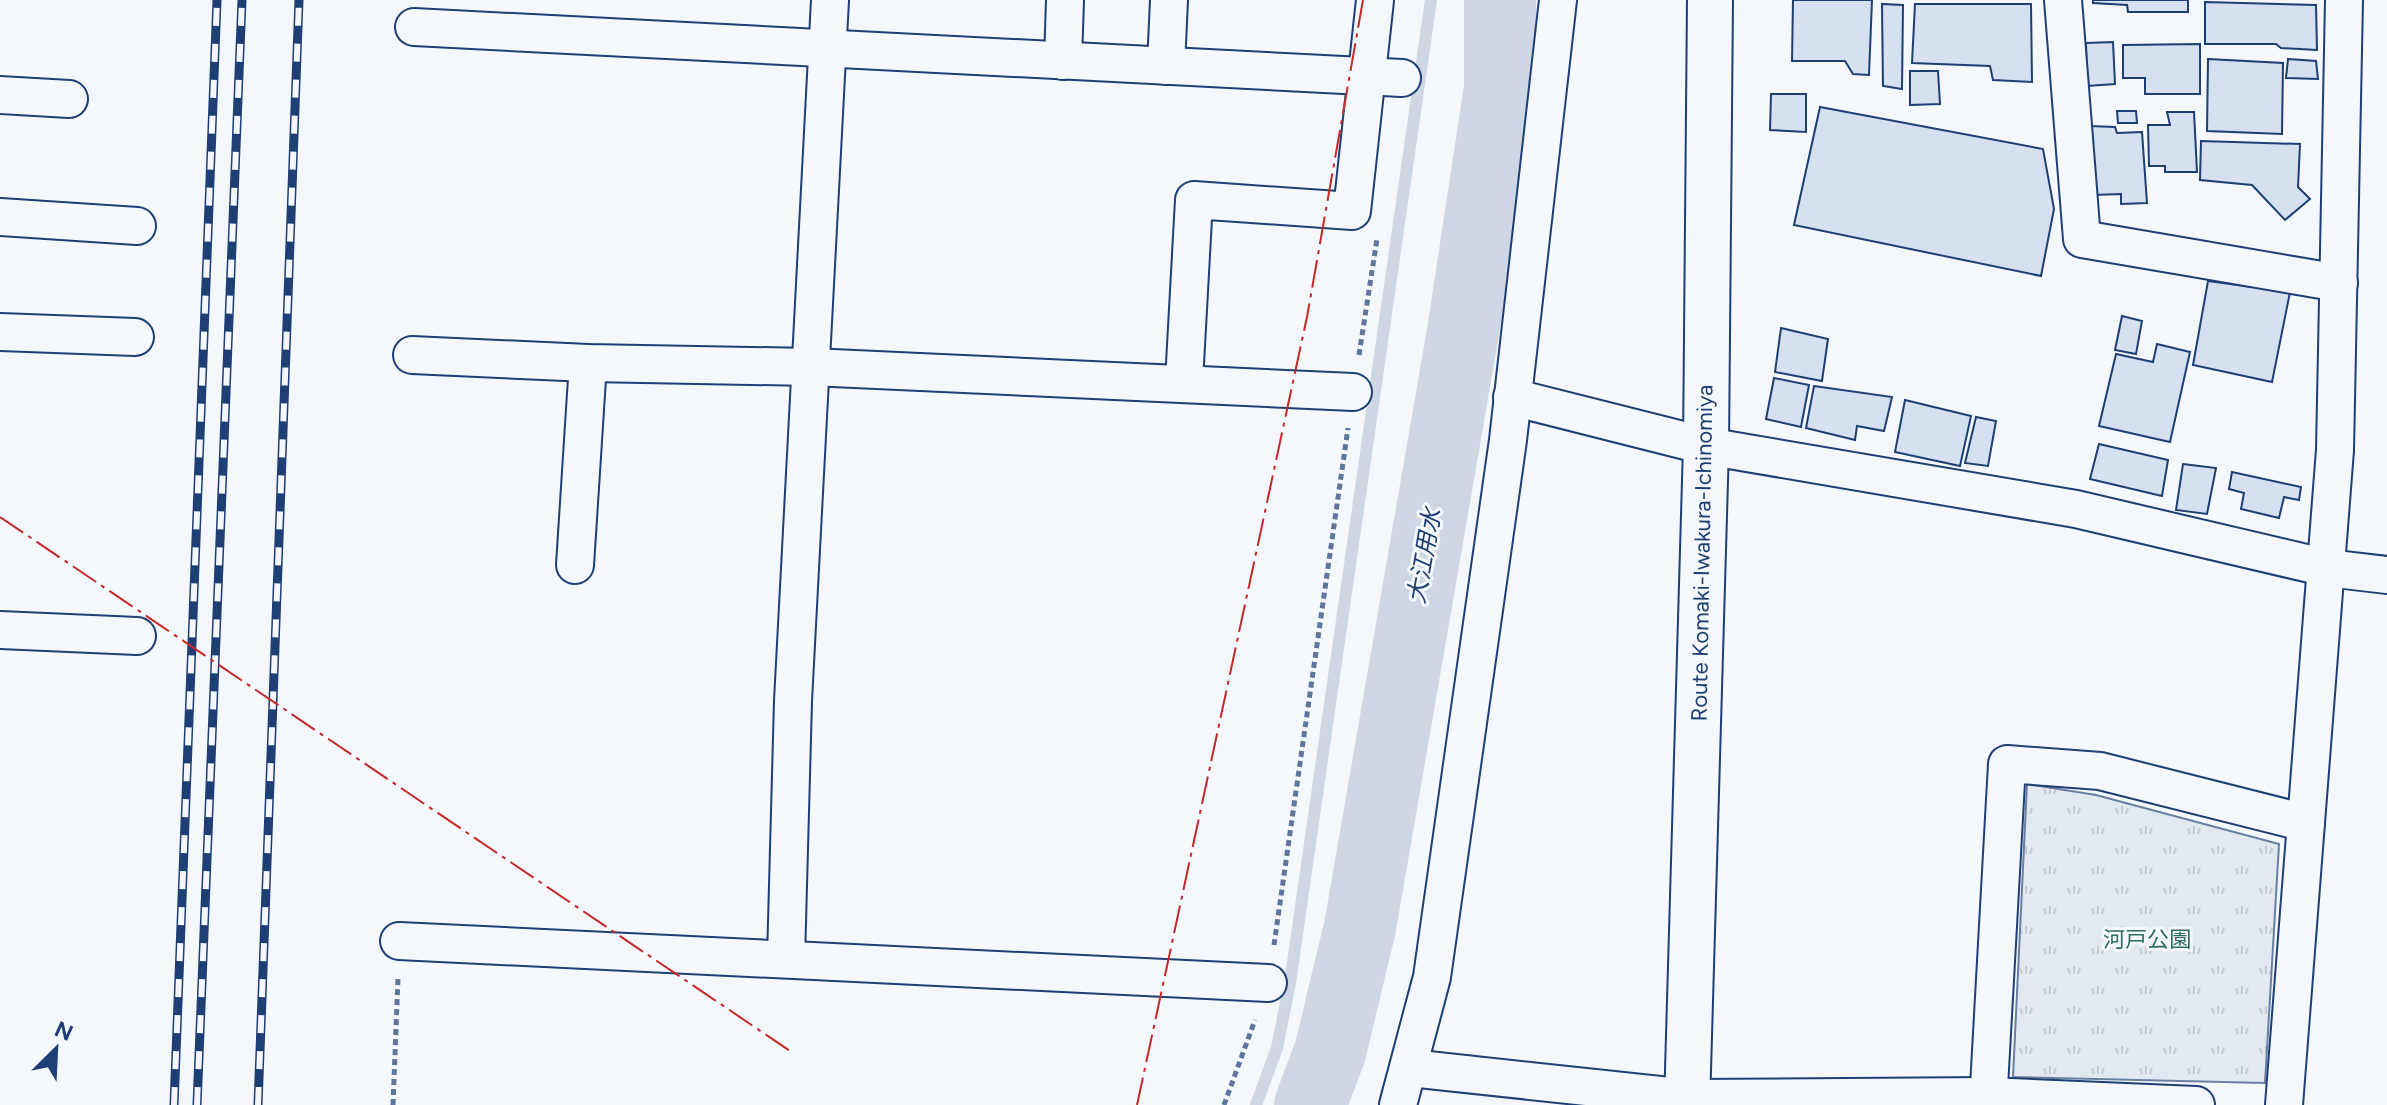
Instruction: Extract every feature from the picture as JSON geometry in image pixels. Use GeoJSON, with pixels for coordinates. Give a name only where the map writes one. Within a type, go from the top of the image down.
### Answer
{"type":"FeatureCollection","features":[{"type":"Feature","properties":{"kind":"main road","name":"Route Komaki-Iwakura-Ichinomiya"},"geometry":{"type":"LineString","coordinates":[[1688,1102],[1706,446],[1710,0]]}},
{"type":"Feature","properties":{"kind":"street"},"geometry":{"type":"LineString","coordinates":[[786,959],[793,701],[830,0]]}},
{"type":"Feature","properties":{"kind":"street"},"geometry":{"type":"LineString","coordinates":[[1063,61],[1065,0]]}},
{"type":"Feature","properties":{"kind":"street"},"geometry":{"type":"LineString","coordinates":[[1166,66],[1169,0]]}},
{"type":"Feature","properties":{"kind":"street"},"geometry":{"type":"LineString","coordinates":[[1184,382],[1194,200],[1352,211],[1385,78],[1375,0]]}},
{"type":"Feature","properties":{"kind":"street"},"geometry":{"type":"LineString","coordinates":[[1398,1105],[1432,977],[1512,397],[1558,0]]}},
{"type":"Feature","properties":{"kind":"street"},"geometry":{"type":"LineString","coordinates":[[2063,0],[2082,239],[2339,283]]}},
{"type":"Feature","properties":{"kind":"street"},"geometry":{"type":"LineString","coordinates":[[2284,1105],[2335,450],[2344,0]]}},
{"type":"Feature","properties":{"kind":"street"},"geometry":{"type":"LineString","coordinates":[[414,27],[1385,78]]}},
{"type":"Feature","properties":{"kind":"street"},"geometry":{"type":"LineString","coordinates":[[0,95],[69,99]]}},
{"type":"Feature","properties":{"kind":"street"},"geometry":{"type":"LineString","coordinates":[[0,217],[137,226]]}},
{"type":"Feature","properties":{"kind":"street"},"geometry":{"type":"LineString","coordinates":[[0,332],[135,337]]}},
{"type":"Feature","properties":{"kind":"street"},"geometry":{"type":"LineString","coordinates":[[412,355],[588,363],[811,367],[1353,392]]}},
{"type":"Feature","properties":{"kind":"street"},"geometry":{"type":"LineString","coordinates":[[575,565],[588,363]]}},
{"type":"Feature","properties":{"kind":"street"},"geometry":{"type":"LineString","coordinates":[[1512,397],[1706,446],[2076,509],[2327,568],[2387,575]]}},
{"type":"Feature","properties":{"kind":"street"},"geometry":{"type":"LineString","coordinates":[[0,630],[137,636]]}},
{"type":"Feature","properties":{"kind":"street"},"geometry":{"type":"LineString","coordinates":[[1988,1100],[2007,764],[2100,771],[2306,823]]}},
{"type":"Feature","properties":{"kind":"street"},"geometry":{"type":"LineString","coordinates":[[399,941],[1268,983]]}},
{"type":"Feature","properties":{"kind":"street"},"geometry":{"type":"LineString","coordinates":[[1410,1068],[1688,1102],[1988,1100],[2196,1105]]}},
{"type":"Feature","properties":{"kind":"path"},"geometry":{"type":"LineString","coordinates":[[1224,1105],[1268,983],[1318,620],[1377,237]]}},
{"type":"Feature","properties":{"kind":"path"},"geometry":{"type":"LineString","coordinates":[[393,1105],[399,941]]}},
{"type":"Feature","properties":{"kind":"green space","name":"河戸公園"},"geometry":{"type":"Polygon","coordinates":[[[2027,784],[2096,795],[2279,844],[2265,1083],[2013,1077],[2027,784]]]}},
{"type":"Feature","properties":{"kind":"building"},"geometry":{"type":"Polygon","coordinates":[[[1793,0],[1872,0],[1869,75],[1853,74],[1845,61],[1792,61],[1793,0]]]}},
{"type":"Feature","properties":{"kind":"building"},"geometry":{"type":"Polygon","coordinates":[[[2093,0],[2188,0],[2188,12],[2128,12],[2127,5],[2093,3],[2093,0]]]}},
{"type":"Feature","properties":{"kind":"building"},"geometry":{"type":"Polygon","coordinates":[[[2205,2],[2316,5],[2317,50],[2281,48],[2276,44],[2205,44],[2205,2]]]}},
{"type":"Feature","properties":{"kind":"building"},"geometry":{"type":"Polygon","coordinates":[[[1882,4],[1903,5],[1902,89],[1883,86],[1882,4]]]}},
{"type":"Feature","properties":{"kind":"building"},"geometry":{"type":"Polygon","coordinates":[[[1915,4],[2031,4],[2032,82],[1993,80],[1990,66],[1912,63],[1915,4]]]}},
{"type":"Feature","properties":{"kind":"building"},"geometry":{"type":"Polygon","coordinates":[[[2113,42],[2115,84],[2087,86],[2086,43],[2113,42]]]}},
{"type":"Feature","properties":{"kind":"building"},"geometry":{"type":"Polygon","coordinates":[[[2200,44],[2200,94],[2145,94],[2145,78],[2123,78],[2123,45],[2200,44]]]}},
{"type":"Feature","properties":{"kind":"building"},"geometry":{"type":"Polygon","coordinates":[[[2208,59],[2283,63],[2282,134],[2207,131],[2208,59]]]}},
{"type":"Feature","properties":{"kind":"building"},"geometry":{"type":"Polygon","coordinates":[[[2288,59],[2316,61],[2318,79],[2286,78],[2288,59]]]}},
{"type":"Feature","properties":{"kind":"building"},"geometry":{"type":"Polygon","coordinates":[[[1910,71],[1938,71],[1940,104],[1910,105],[1910,71]]]}},
{"type":"Feature","properties":{"kind":"building"},"geometry":{"type":"Polygon","coordinates":[[[1771,94],[1806,94],[1806,132],[1770,130],[1771,94]]]}},
{"type":"Feature","properties":{"kind":"building"},"geometry":{"type":"Polygon","coordinates":[[[1820,107],[2043,149],[2054,209],[2041,276],[1794,225],[1820,107]]]}},
{"type":"Feature","properties":{"kind":"building"},"geometry":{"type":"Polygon","coordinates":[[[2117,111],[2136,111],[2137,123],[2118,123],[2117,111]]]}},
{"type":"Feature","properties":{"kind":"building"},"geometry":{"type":"Polygon","coordinates":[[[2167,112],[2194,112],[2197,172],[2165,172],[2165,166],[2149,166],[2148,125],[2170,125],[2167,112]]]}},
{"type":"Feature","properties":{"kind":"building"},"geometry":{"type":"Polygon","coordinates":[[[2089,126],[2115,127],[2117,133],[2142,132],[2147,203],[2121,204],[2121,194],[2093,195],[2089,126]]]}},
{"type":"Feature","properties":{"kind":"building"},"geometry":{"type":"Polygon","coordinates":[[[2201,141],[2300,144],[2298,187],[2310,199],[2285,220],[2252,185],[2200,180],[2201,141]]]}},
{"type":"Feature","properties":{"kind":"building"},"geometry":{"type":"Polygon","coordinates":[[[2208,281],[2290,292],[2272,382],[2193,365],[2208,281]]]}},
{"type":"Feature","properties":{"kind":"building"},"geometry":{"type":"Polygon","coordinates":[[[2122,316],[2142,321],[2136,354],[2115,350],[2122,316]]]}},
{"type":"Feature","properties":{"kind":"building"},"geometry":{"type":"Polygon","coordinates":[[[1781,328],[1828,339],[1822,381],[1775,372],[1781,328]]]}},
{"type":"Feature","properties":{"kind":"building"},"geometry":{"type":"Polygon","coordinates":[[[2157,344],[2190,352],[2170,442],[2099,426],[2116,354],[2153,362],[2157,344]]]}},
{"type":"Feature","properties":{"kind":"building"},"geometry":{"type":"Polygon","coordinates":[[[1774,378],[1809,385],[1801,427],[1766,419],[1774,378]]]}},
{"type":"Feature","properties":{"kind":"building"},"geometry":{"type":"Polygon","coordinates":[[[1814,386],[1892,397],[1884,431],[1857,426],[1855,440],[1806,428],[1814,386]]]}},
{"type":"Feature","properties":{"kind":"building"},"geometry":{"type":"Polygon","coordinates":[[[1905,400],[1971,416],[1960,466],[1895,452],[1905,400]]]}},
{"type":"Feature","properties":{"kind":"building"},"geometry":{"type":"Polygon","coordinates":[[[1976,417],[1996,421],[1988,466],[1965,463],[1976,417]]]}},
{"type":"Feature","properties":{"kind":"building"},"geometry":{"type":"Polygon","coordinates":[[[2099,444],[2168,460],[2162,496],[2090,479],[2099,444]]]}},
{"type":"Feature","properties":{"kind":"building"},"geometry":{"type":"Polygon","coordinates":[[[2183,464],[2216,468],[2207,514],[2176,510],[2183,464]]]}},
{"type":"Feature","properties":{"kind":"building"},"geometry":{"type":"Polygon","coordinates":[[[2232,472],[2301,487],[2299,500],[2284,497],[2279,518],[2241,509],[2244,493],[2229,489],[2232,472]]]}},
{"type":"Feature","properties":{"kind":"waterway"},"geometry":{"type":"LineString","coordinates":[[1256,1105],[1277,1048],[1290,983],[1431,0]]}},
{"type":"Feature","properties":{"kind":"waterway","name":"大江用水"},"geometry":{"type":"LineString","coordinates":[[1310,1105],[1330,1052],[1360,927],[1463,332],[1500,88],[1500,0]]}},
{"type":"Feature","properties":{"kind":"railway"},"geometry":{"type":"LineString","coordinates":[[174,1105],[217,0]]}},
{"type":"Feature","properties":{"kind":"railway"},"geometry":{"type":"LineString","coordinates":[[197,1105],[242,0]]}},
{"type":"Feature","properties":{"kind":"railway"},"geometry":{"type":"LineString","coordinates":[[258,1105],[299,0]]}},
{"type":"Feature","properties":{"kind":"power"},"geometry":{"type":"LineString","coordinates":[[1137,1105],[1307,317],[1363,0]]}},
{"type":"Feature","properties":{"kind":"power"},"geometry":{"type":"LineString","coordinates":[[0,517],[793,1053]]}}]}
